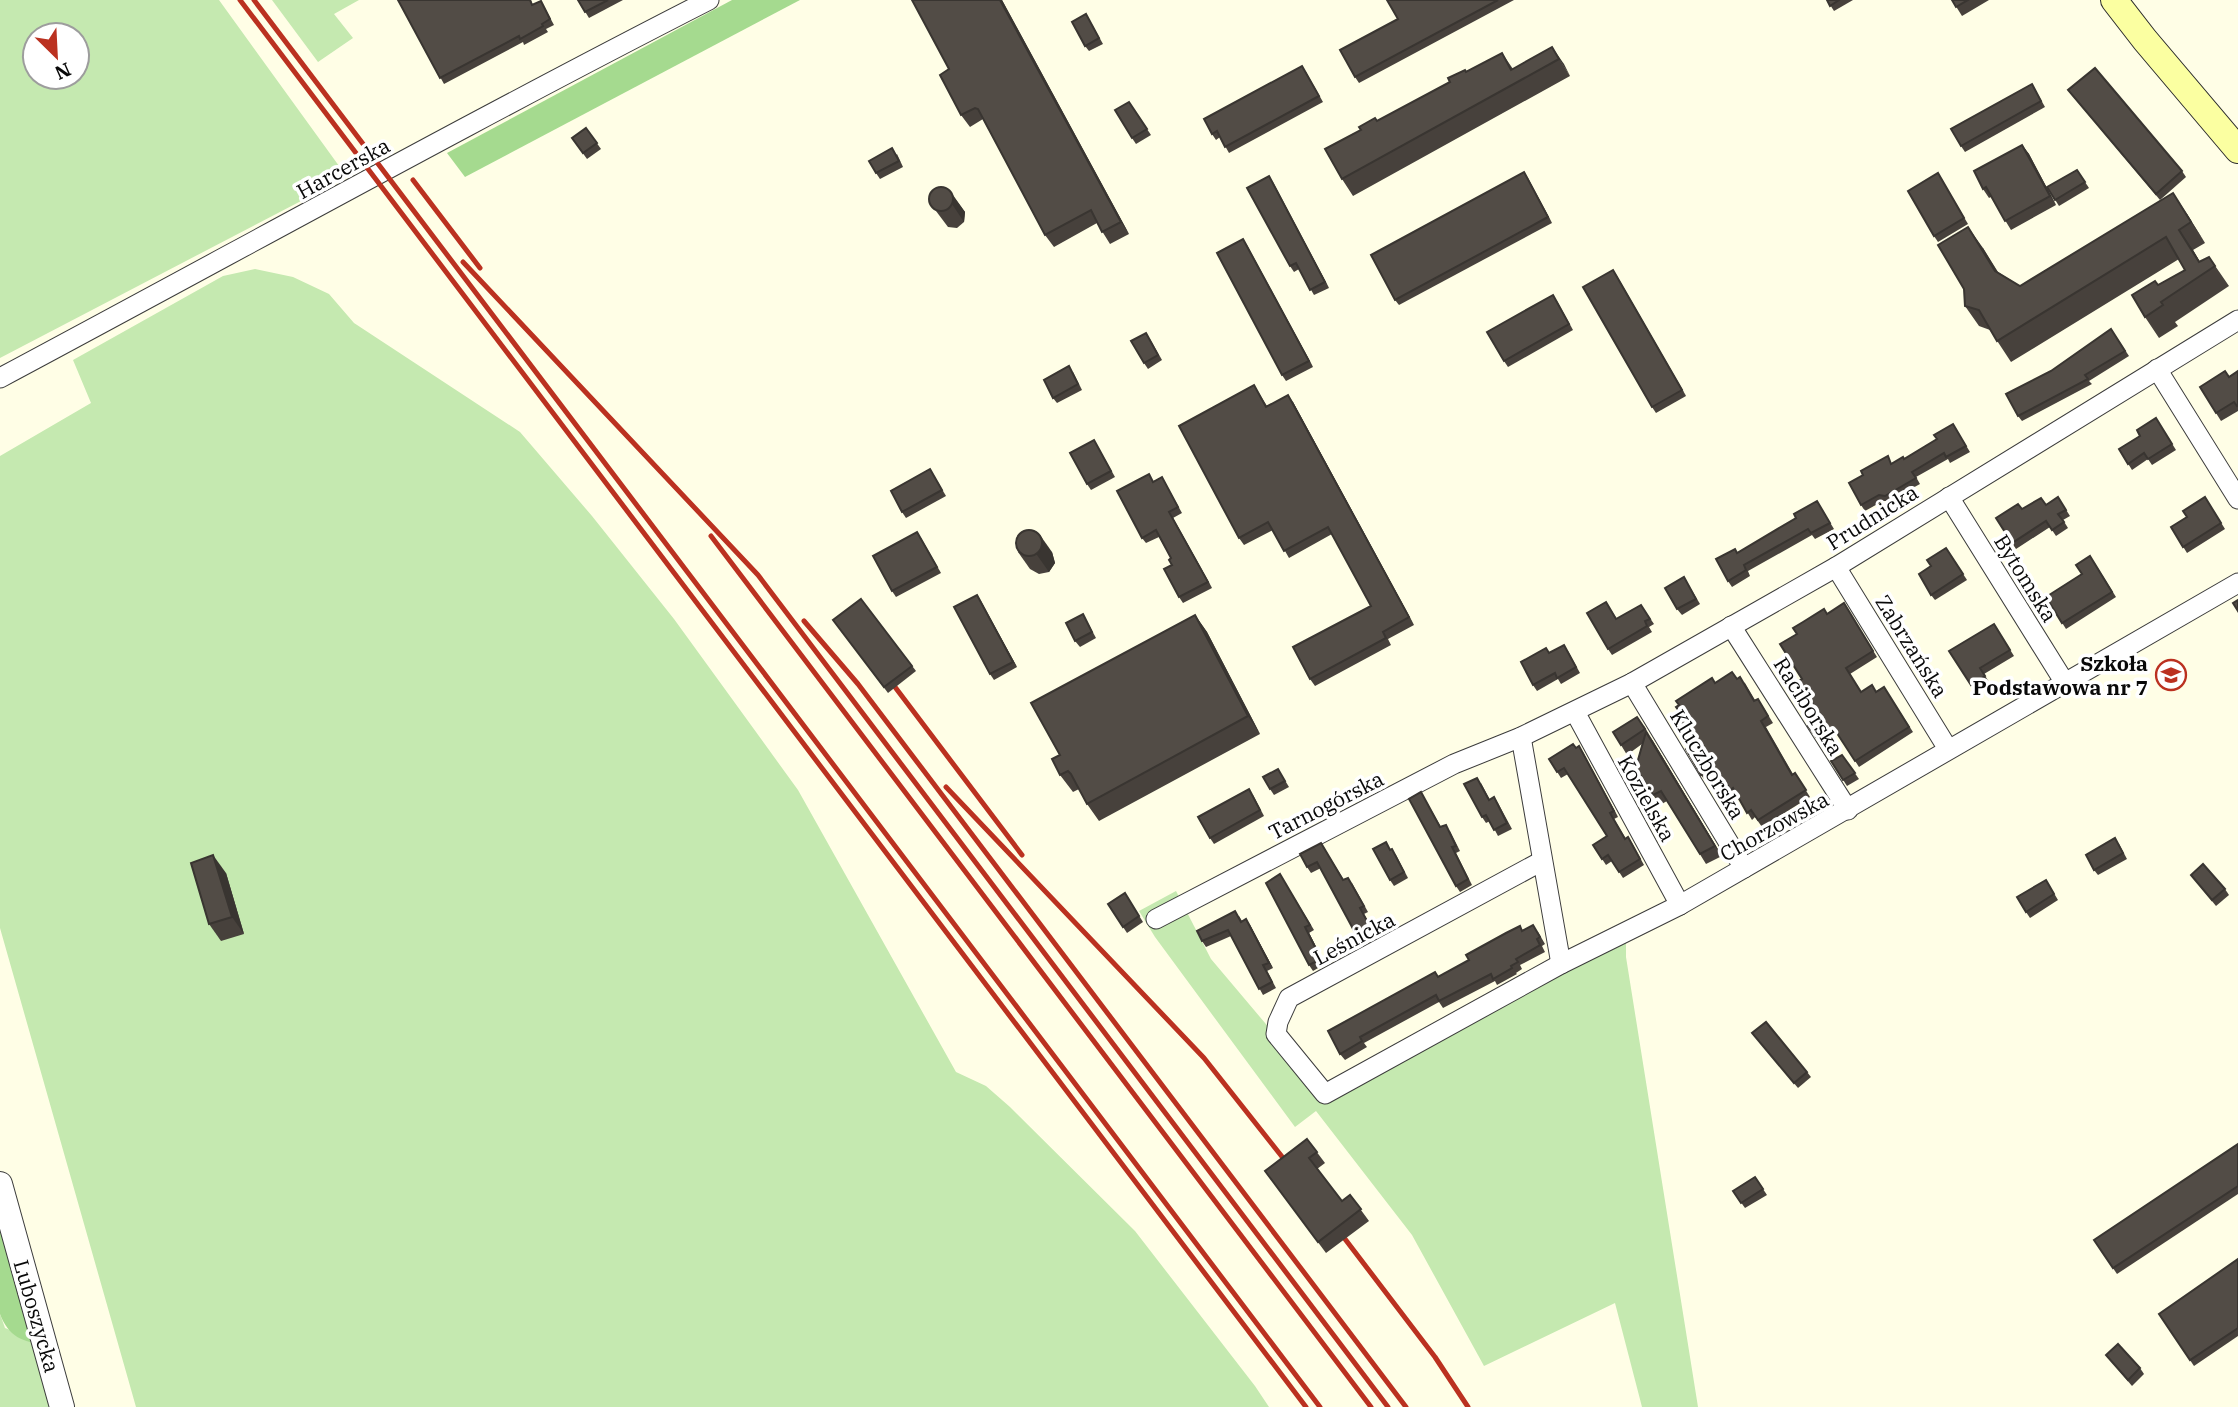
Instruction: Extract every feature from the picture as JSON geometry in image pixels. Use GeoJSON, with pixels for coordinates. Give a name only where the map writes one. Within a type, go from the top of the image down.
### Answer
{"type":"FeatureCollection","features":[{"type":"Feature","properties":{"kind":"main road"},"geometry":{"type":"LineString","coordinates":[[2114,0],[2238,150]]}},
{"type":"Feature","properties":{"kind":"street","name":"Harcerska"},"geometry":{"type":"LineString","coordinates":[[0,378],[363,184],[447,136],[709,0]]}},
{"type":"Feature","properties":{"kind":"street","name":"Prudnicka"},"geometry":{"type":"LineString","coordinates":[[1521,737],[1632,683],[1836,566],[2238,320]]}},
{"type":"Feature","properties":{"kind":"street"},"geometry":{"type":"LineString","coordinates":[[2157,369],[2238,499]]}},
{"type":"Feature","properties":{"kind":"street","name":"Bytomska"},"geometry":{"type":"LineString","coordinates":[[1949,497],[2065,683]]}},
{"type":"Feature","properties":{"kind":"street","name":"Zabrzańska"},"geometry":{"type":"LineString","coordinates":[[1836,566],[1948,749]]}},
{"type":"Feature","properties":{"kind":"street","name":"Chorzowska"},"geometry":{"type":"LineString","coordinates":[[1325,1094],[1561,964],[1680,905],[2238,583]]}},
{"type":"Feature","properties":{"kind":"street","name":"Raciborska"},"geometry":{"type":"LineString","coordinates":[[1731,626],[1848,810]]}},
{"type":"Feature","properties":{"kind":"street","name":"Kluczborska"},"geometry":{"type":"LineString","coordinates":[[1632,683],[1744,869]]}},
{"type":"Feature","properties":{"kind":"street","name":"Kozielska"},"geometry":{"type":"LineString","coordinates":[[1575,712],[1680,905]]}},
{"type":"Feature","properties":{"kind":"street"},"geometry":{"type":"LineString","coordinates":[[1521,737],[1561,964]]}},
{"type":"Feature","properties":{"kind":"street","name":"Tarnogórska"},"geometry":{"type":"LineString","coordinates":[[1156,919],[1454,764],[1521,737]]}},
{"type":"Feature","properties":{"kind":"street","name":"Leśnicka"},"geometry":{"type":"LineString","coordinates":[[1325,1094],[1276,1034],[1278,1022],[1289,998],[1542,861]]}},
{"type":"Feature","properties":{"kind":"street","name":"Luboszycka"},"geometry":{"type":"LineString","coordinates":[[0,1184],[62,1407]]}},
{"type":"Feature","properties":{"kind":"green space"},"geometry":{"type":"Polygon","coordinates":[[[0,0],[219,0],[347,177],[0,358],[0,0]]]}},
{"type":"Feature","properties":{"kind":"green space"},"geometry":{"type":"Polygon","coordinates":[[[272,0],[359,0],[334,14],[353,38],[318,62],[272,0]]]}},
{"type":"Feature","properties":{"kind":"green space"},"geometry":{"type":"Polygon","coordinates":[[[732,0],[800,0],[465,177],[447,153],[732,0]]]}},
{"type":"Feature","properties":{"kind":"green space"},"geometry":{"type":"Polygon","coordinates":[[[255,269],[293,277],[329,294],[354,323],[520,432],[592,516],[674,619],[798,790],[956,1072],[986,1086],[1010,1107],[1135,1231],[1269,1407],[136,1407],[0,928],[0,456],[91,403],[73,360],[223,276],[255,269]]]}},
{"type":"Feature","properties":{"kind":"green space"},"geometry":{"type":"Polygon","coordinates":[[[1176,891],[1211,959],[1325,1094],[1626,932],[1626,957],[1698,1407],[1642,1407],[1615,1303],[1484,1366],[1412,1235],[1316,1111],[1295,1127],[1155,937],[1139,911],[1176,891]]]}},
{"type":"Feature","properties":{"kind":"green space"},"geometry":{"type":"Polygon","coordinates":[[[0,1184],[45,1344],[17,1337],[7,1328],[0,1314],[0,1184]]]}},
{"type":"Feature","properties":{"kind":"green space"},"geometry":{"type":"Polygon","coordinates":[[[0,1314],[5,1328],[45,1344],[62,1407],[0,1407],[0,1314]]]}},
{"type":"Feature","properties":{"kind":"building"},"geometry":{"type":"Polygon","coordinates":[[[398,0],[530,0],[532,5],[541,1],[550,19],[520,39],[519,36],[440,78],[398,0]]]}},
{"type":"Feature","properties":{"kind":"building"},"geometry":{"type":"Polygon","coordinates":[[[578,0],[608,0],[585,12],[578,0]]]}},
{"type":"Feature","properties":{"kind":"building"},"geometry":{"type":"Polygon","coordinates":[[[912,0],[1000,0],[1121,222],[1102,232],[1091,210],[1045,235],[978,109],[961,115],[940,75],[949,69],[912,0]]]}},
{"type":"Feature","properties":{"kind":"building"},"geometry":{"type":"Polygon","coordinates":[[[1387,0],[1498,0],[1355,77],[1340,50],[1398,19],[1387,0]]]}},
{"type":"Feature","properties":{"kind":"building"},"geometry":{"type":"Polygon","coordinates":[[[1827,0],[1839,0],[1830,6],[1827,0]]]}},
{"type":"Feature","properties":{"kind":"building"},"geometry":{"type":"Polygon","coordinates":[[[1952,0],[1968,0],[1956,7],[1952,0]]]}},
{"type":"Feature","properties":{"kind":"building"},"geometry":{"type":"Polygon","coordinates":[[[1086,14],[1099,38],[1085,46],[1072,22],[1086,14]]]}},
{"type":"Feature","properties":{"kind":"building"},"geometry":{"type":"Polygon","coordinates":[[[1552,47],[1559,59],[1342,179],[1325,149],[1361,130],[1359,127],[1375,118],[1377,121],[1450,82],[1448,78],[1465,70],[1466,72],[1502,53],[1511,70],[1552,47]]]}},
{"type":"Feature","properties":{"kind":"building"},"geometry":{"type":"Polygon","coordinates":[[[1302,66],[1319,96],[1225,147],[1217,131],[1212,134],[1204,119],[1302,66]]]}},
{"type":"Feature","properties":{"kind":"building"},"geometry":{"type":"Polygon","coordinates":[[[2095,68],[2182,171],[2156,194],[2068,90],[2095,68]]]}},
{"type":"Feature","properties":{"kind":"building"},"geometry":{"type":"Polygon","coordinates":[[[2032,84],[2041,101],[1961,146],[1951,129],[2032,84]]]}},
{"type":"Feature","properties":{"kind":"building"},"geometry":{"type":"Polygon","coordinates":[[[1129,102],[1147,129],[1132,138],[1115,110],[1129,102]]]}},
{"type":"Feature","properties":{"kind":"building"},"geometry":{"type":"Polygon","coordinates":[[[586,128],[597,143],[583,153],[572,138],[586,128]]]}},
{"type":"Feature","properties":{"kind":"building"},"geometry":{"type":"Polygon","coordinates":[[[2022,145],[2050,196],[2005,221],[1974,171],[2022,145]]]}},
{"type":"Feature","properties":{"kind":"building"},"geometry":{"type":"Polygon","coordinates":[[[892,148],[899,161],[876,173],[869,161],[892,148]]]}},
{"type":"Feature","properties":{"kind":"building"},"geometry":{"type":"Polygon","coordinates":[[[2077,170],[2085,182],[2055,200],[2047,187],[2077,170]]]}},
{"type":"Feature","properties":{"kind":"building"},"geometry":{"type":"Polygon","coordinates":[[[1524,172],[1548,217],[1395,300],[1371,255],[1524,172]]]}},
{"type":"Feature","properties":{"kind":"building"},"geometry":{"type":"Polygon","coordinates":[[[1938,173],[1964,218],[1934,236],[1908,191],[1938,173]]]}},
{"type":"Feature","properties":{"kind":"building"},"geometry":{"type":"Polygon","coordinates":[[[1269,176],[1325,282],[1310,290],[1296,263],[1290,266],[1247,188],[1269,176]]]}},
{"type":"Feature","properties":{"kind":"building"},"geometry":{"type":"Polygon","coordinates":[[[941,187],[949,191],[953,199],[949,207],[941,211],[933,207],[929,199],[933,191],[941,187]]]}},
{"type":"Feature","properties":{"kind":"building"},"geometry":{"type":"Polygon","coordinates":[[[2173,193],[2191,222],[2179,230],[2199,262],[2209,257],[2215,266],[2161,302],[2163,305],[2145,317],[2132,295],[2155,281],[2158,285],[2185,270],[2166,237],[1997,341],[1979,310],[1965,306],[1964,289],[1938,245],[1968,227],[1995,271],[2020,286],[2173,193]]]}},
{"type":"Feature","properties":{"kind":"building"},"geometry":{"type":"Polygon","coordinates":[[[1243,239],[1309,361],[1282,375],[1217,253],[1243,239]]]}},
{"type":"Feature","properties":{"kind":"building"},"geometry":{"type":"Polygon","coordinates":[[[1613,270],[1682,390],[1652,407],[1583,287],[1613,270]]]}},
{"type":"Feature","properties":{"kind":"building"},"geometry":{"type":"Polygon","coordinates":[[[1553,295],[1569,324],[1504,361],[1487,332],[1553,295]]]}},
{"type":"Feature","properties":{"kind":"building"},"geometry":{"type":"Polygon","coordinates":[[[2111,329],[2125,351],[2085,375],[2088,379],[2018,416],[2006,394],[2051,371],[2111,329]]]}},
{"type":"Feature","properties":{"kind":"building"},"geometry":{"type":"Polygon","coordinates":[[[1146,333],[1158,355],[1144,363],[1131,341],[1146,333]]]}},
{"type":"Feature","properties":{"kind":"building"},"geometry":{"type":"Polygon","coordinates":[[[1069,366],[1078,384],[1053,398],[1044,380],[1069,366]]]}},
{"type":"Feature","properties":{"kind":"building"},"geometry":{"type":"Polygon","coordinates":[[[2225,371],[2229,377],[2238,371],[2238,405],[2234,402],[2216,413],[2200,387],[2225,371]]]}},
{"type":"Feature","properties":{"kind":"building"},"geometry":{"type":"Polygon","coordinates":[[[1254,385],[1266,407],[1288,395],[1409,617],[1383,632],[1386,638],[1310,679],[1293,647],[1371,606],[1328,527],[1284,551],[1268,522],[1239,538],[1179,426],[1254,385]]]}},
{"type":"Feature","properties":{"kind":"building"},"geometry":{"type":"Polygon","coordinates":[[[2156,418],[2172,444],[2148,459],[2144,453],[2128,464],[2119,449],[2140,436],[2137,430],[2156,418]]]}},
{"type":"Feature","properties":{"kind":"building"},"geometry":{"type":"Polygon","coordinates":[[[1953,424],[1966,446],[1946,457],[1944,453],[1912,472],[1916,478],[1885,496],[1879,495],[1861,505],[1849,483],[1863,475],[1861,471],[1888,456],[1891,464],[1903,457],[1904,459],[1937,439],[1934,435],[1953,424]]]}},
{"type":"Feature","properties":{"kind":"building"},"geometry":{"type":"Polygon","coordinates":[[[1094,440],[1111,471],[1087,484],[1070,453],[1094,440]]]}},
{"type":"Feature","properties":{"kind":"building"},"geometry":{"type":"Polygon","coordinates":[[[930,469],[942,490],[902,512],[891,491],[930,469]]]}},
{"type":"Feature","properties":{"kind":"building"},"geometry":{"type":"Polygon","coordinates":[[[1149,474],[1153,482],[1162,477],[1178,507],[1169,512],[1208,582],[1179,597],[1164,569],[1172,565],[1169,560],[1171,558],[1156,530],[1142,538],[1117,491],[1149,474]]]}},
{"type":"Feature","properties":{"kind":"building"},"geometry":{"type":"Polygon","coordinates":[[[2058,497],[2066,510],[2058,514],[2064,522],[2052,530],[2046,521],[2012,543],[1996,518],[2018,504],[2022,509],[2041,498],[2046,505],[2058,497]]]}},
{"type":"Feature","properties":{"kind":"building"},"geometry":{"type":"Polygon","coordinates":[[[2205,497],[2221,523],[2183,547],[2171,527],[2187,517],[2183,511],[2205,497]]]}},
{"type":"Feature","properties":{"kind":"building"},"geometry":{"type":"Polygon","coordinates":[[[1817,501],[1830,523],[1811,533],[1808,529],[1744,565],[1746,570],[1728,581],[1716,559],[1735,549],[1737,553],[1796,518],[1794,514],[1817,501]]]}},
{"type":"Feature","properties":{"kind":"building"},"geometry":{"type":"Polygon","coordinates":[[[1029,530],[1038,534],[1042,543],[1038,552],[1029,556],[1020,552],[1016,543],[1020,534],[1029,530]]]}},
{"type":"Feature","properties":{"kind":"building"},"geometry":{"type":"Polygon","coordinates":[[[917,532],[937,567],[892,591],[873,556],[917,532]]]}},
{"type":"Feature","properties":{"kind":"building"},"geometry":{"type":"Polygon","coordinates":[[[1946,548],[1963,574],[1931,595],[1919,574],[1931,566],[1927,560],[1946,548]]]}},
{"type":"Feature","properties":{"kind":"building"},"geometry":{"type":"Polygon","coordinates":[[[2090,556],[2112,592],[2062,623],[2046,597],[2082,574],[2076,565],[2090,556]]]}},
{"type":"Feature","properties":{"kind":"building"},"geometry":{"type":"Polygon","coordinates":[[[1684,577],[1696,599],[1677,609],[1665,588],[1684,577]]]}},
{"type":"Feature","properties":{"kind":"building"},"geometry":{"type":"Polygon","coordinates":[[[977,595],[1013,662],[990,674],[954,607],[977,595]]]}},
{"type":"Feature","properties":{"kind":"building"},"geometry":{"type":"Polygon","coordinates":[[[861,599],[912,666],[884,687],[833,620],[861,599]]]}},
{"type":"Feature","properties":{"kind":"building"},"geometry":{"type":"Polygon","coordinates":[[[1606,602],[1616,619],[1641,605],[1650,619],[1645,621],[1647,626],[1608,649],[1587,613],[1606,602]]]}},
{"type":"Feature","properties":{"kind":"building"},"geometry":{"type":"Polygon","coordinates":[[[1844,603],[1873,651],[1846,668],[1861,692],[1872,685],[1876,692],[1884,687],[1909,727],[1855,761],[1833,727],[1816,737],[1808,726],[1821,718],[1806,693],[1801,697],[1793,684],[1802,679],[1780,644],[1797,634],[1793,628],[1824,609],[1827,614],[1844,603]]]}},
{"type":"Feature","properties":{"kind":"building"},"geometry":{"type":"Polygon","coordinates":[[[1083,614],[1092,632],[1075,641],[1066,623],[1083,614]]]}},
{"type":"Feature","properties":{"kind":"building"},"geometry":{"type":"Polygon","coordinates":[[[1195,615],[1248,716],[1087,804],[1071,774],[1068,771],[1060,775],[1052,759],[1060,755],[1031,703],[1195,615]]]}},
{"type":"Feature","properties":{"kind":"building"},"geometry":{"type":"Polygon","coordinates":[[[1994,624],[2010,650],[1980,668],[1985,676],[1971,685],[1949,651],[1994,624]]]}},
{"type":"Feature","properties":{"kind":"building"},"geometry":{"type":"Polygon","coordinates":[[[1564,645],[1576,667],[1557,678],[1555,673],[1533,685],[1521,662],[1546,648],[1549,653],[1564,645]]]}},
{"type":"Feature","properties":{"kind":"building"},"geometry":{"type":"Polygon","coordinates":[[[1732,672],[1737,679],[1740,677],[1754,701],[1758,699],[1768,716],[1761,721],[1792,775],[1795,773],[1806,790],[1758,820],[1751,810],[1747,813],[1733,788],[1730,790],[1728,786],[1723,789],[1711,769],[1701,775],[1686,749],[1691,746],[1674,718],[1681,714],[1676,707],[1679,705],[1676,701],[1712,678],[1715,683],[1732,672]]]}},
{"type":"Feature","properties":{"kind":"building"},"geometry":{"type":"Polygon","coordinates":[[[1637,717],[1645,729],[1621,745],[1613,732],[1637,717]]]}},
{"type":"Feature","properties":{"kind":"building"},"geometry":{"type":"Polygon","coordinates":[[[1646,732],[1715,846],[1700,854],[1661,791],[1653,795],[1641,776],[1634,774],[1646,732]]]}},
{"type":"Feature","properties":{"kind":"building"},"geometry":{"type":"Polygon","coordinates":[[[1573,744],[1576,748],[1579,746],[1614,811],[1610,813],[1640,859],[1619,872],[1608,855],[1602,859],[1593,845],[1607,836],[1564,768],[1557,772],[1549,759],[1573,744]]]}},
{"type":"Feature","properties":{"kind":"building"},"geometry":{"type":"Polygon","coordinates":[[[1842,755],[1855,773],[1843,780],[1831,761],[1842,755]]]}},
{"type":"Feature","properties":{"kind":"building"},"geometry":{"type":"Polygon","coordinates":[[[1278,769],[1285,781],[1270,789],[1263,777],[1278,769]]]}},
{"type":"Feature","properties":{"kind":"building"},"geometry":{"type":"Polygon","coordinates":[[[1477,778],[1489,800],[1494,797],[1507,823],[1494,830],[1486,815],[1482,817],[1464,784],[1477,778]]]}},
{"type":"Feature","properties":{"kind":"building"},"geometry":{"type":"Polygon","coordinates":[[[1249,789],[1260,810],[1210,838],[1198,817],[1249,789]]]}},
{"type":"Feature","properties":{"kind":"building"},"geometry":{"type":"Polygon","coordinates":[[[1421,792],[1440,827],[1446,825],[1456,846],[1452,847],[1468,879],[1456,886],[1409,799],[1421,792]]]}},
{"type":"Feature","properties":{"kind":"building"},"geometry":{"type":"Polygon","coordinates":[[[2115,838],[2123,853],[2094,870],[2086,855],[2115,838]]]}},
{"type":"Feature","properties":{"kind":"building"},"geometry":{"type":"Polygon","coordinates":[[[1386,842],[1404,872],[1390,880],[1373,849],[1386,842]]]}},
{"type":"Feature","properties":{"kind":"building"},"geometry":{"type":"Polygon","coordinates":[[[1321,843],[1343,880],[1348,878],[1364,906],[1360,908],[1372,930],[1358,938],[1317,862],[1307,867],[1300,854],[1321,843]]]}},
{"type":"Feature","properties":{"kind":"building"},"geometry":{"type":"Polygon","coordinates":[[[213,855],[232,917],[209,924],[191,863],[213,855]]]}},
{"type":"Feature","properties":{"kind":"building"},"geometry":{"type":"Polygon","coordinates":[[[2203,864],[2225,889],[2212,900],[2191,875],[2203,864]]]}},
{"type":"Feature","properties":{"kind":"building"},"geometry":{"type":"Polygon","coordinates":[[[1280,874],[1310,925],[1305,927],[1321,959],[1309,965],[1266,883],[1280,874]]]}},
{"type":"Feature","properties":{"kind":"building"},"geometry":{"type":"Polygon","coordinates":[[[2046,880],[2054,894],[2026,912],[2017,897],[2046,880]]]}},
{"type":"Feature","properties":{"kind":"building"},"geometry":{"type":"Polygon","coordinates":[[[1125,893],[1139,916],[1123,927],[1108,904],[1125,893]]]}},
{"type":"Feature","properties":{"kind":"building"},"geometry":{"type":"Polygon","coordinates":[[[1235,911],[1241,922],[1246,919],[1269,963],[1263,965],[1272,982],[1259,989],[1228,930],[1202,941],[1197,931],[1235,911]]]}},
{"type":"Feature","properties":{"kind":"building"},"geometry":{"type":"Polygon","coordinates":[[[1533,925],[1540,937],[1537,939],[1540,945],[1516,959],[1518,962],[1511,966],[1512,968],[1493,979],[1491,974],[1439,1001],[1436,995],[1360,1037],[1362,1041],[1340,1054],[1328,1031],[1435,972],[1438,977],[1469,960],[1466,955],[1506,933],[1520,926],[1522,931],[1533,925]]]}},
{"type":"Feature","properties":{"kind":"building"},"geometry":{"type":"Polygon","coordinates":[[[1766,1022],[1807,1072],[1794,1083],[1752,1033],[1766,1022]]]}},
{"type":"Feature","properties":{"kind":"building"},"geometry":{"type":"Polygon","coordinates":[[[1307,1139],[1317,1152],[1309,1158],[1342,1201],[1350,1195],[1361,1209],[1318,1242],[1265,1171],[1307,1139]]]}},
{"type":"Feature","properties":{"kind":"building"},"geometry":{"type":"Polygon","coordinates":[[[2238,1144],[2238,1186],[2113,1268],[2094,1240],[2238,1144]]]}},
{"type":"Feature","properties":{"kind":"building"},"geometry":{"type":"Polygon","coordinates":[[[1755,1177],[1763,1189],[1741,1203],[1733,1191],[1755,1177]]]}},
{"type":"Feature","properties":{"kind":"building"},"geometry":{"type":"Polygon","coordinates":[[[2238,1259],[2238,1328],[2190,1360],[2159,1314],[2238,1259]]]}},
{"type":"Feature","properties":{"kind":"building"},"geometry":{"type":"Polygon","coordinates":[[[2118,1344],[2140,1368],[2128,1380],[2106,1355],[2118,1344]]]}},
{"type":"Feature","properties":{"kind":"railway"},"geometry":{"type":"LineString","coordinates":[[240,0],[1306,1407]]}},
{"type":"Feature","properties":{"kind":"railway"},"geometry":{"type":"LineString","coordinates":[[254,0],[1320,1407]]}},
{"type":"Feature","properties":{"kind":"railway"},"geometry":{"type":"LineString","coordinates":[[413,180],[480,268]]}},
{"type":"Feature","properties":{"kind":"railway"},"geometry":{"type":"LineString","coordinates":[[463,262],[758,575],[1388,1407]]}},
{"type":"Feature","properties":{"kind":"railway"},"geometry":{"type":"LineString","coordinates":[[711,536],[1371,1407]]}},
{"type":"Feature","properties":{"kind":"railway"},"geometry":{"type":"LineString","coordinates":[[804,621],[858,684],[1406,1407]]}},
{"type":"Feature","properties":{"kind":"railway"},"geometry":{"type":"LineString","coordinates":[[895,687],[1022,855]]}},
{"type":"Feature","properties":{"kind":"railway"},"geometry":{"type":"LineString","coordinates":[[946,787],[1204,1058],[1291,1168]]}},
{"type":"Feature","properties":{"kind":"railway"},"geometry":{"type":"LineString","coordinates":[[1345,1239],[1435,1357],[1468,1407]]}},
{"type":"Feature","properties":{"kind":"place","name":"Szkoła Podstawowa nr 7"},"geometry":{"type":"Point","coordinates":[2171,675]}}]}
